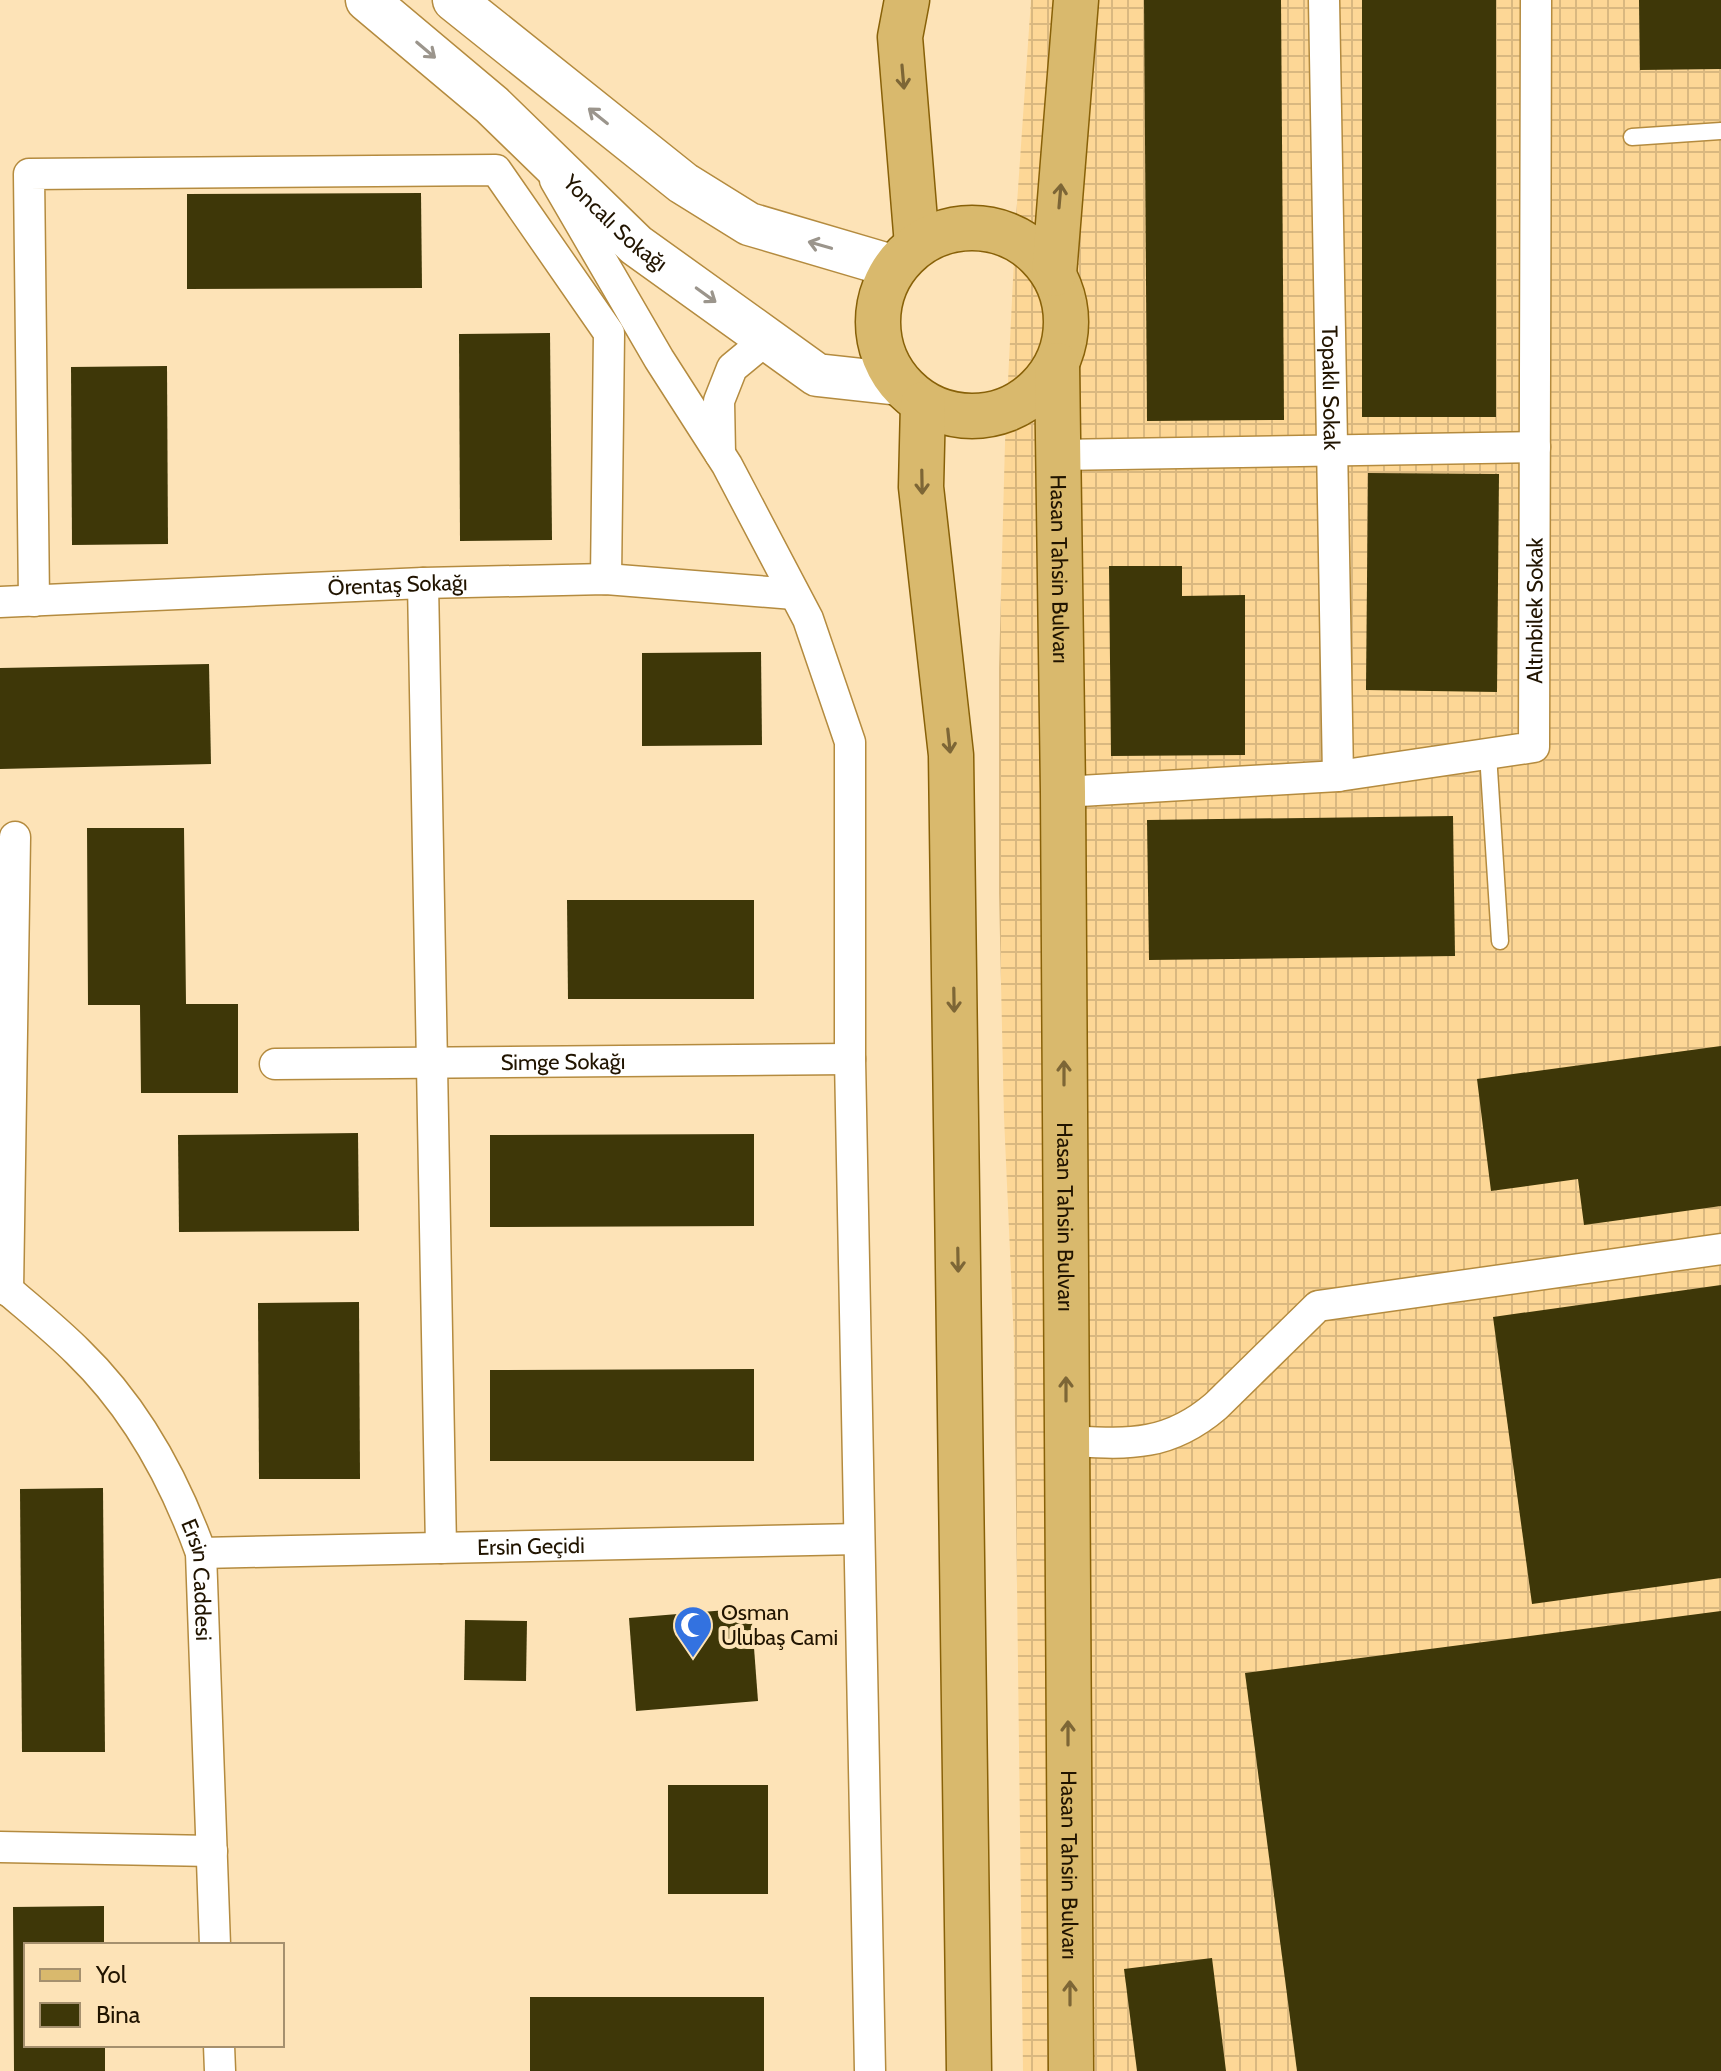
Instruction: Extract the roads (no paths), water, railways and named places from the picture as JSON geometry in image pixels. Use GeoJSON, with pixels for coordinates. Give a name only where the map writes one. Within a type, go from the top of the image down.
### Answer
{"type":"FeatureCollection","features":[{"type":"Feature","properties":{"kind":"main road"},"geometry":{"type":"LineString","coordinates":[[906,256],[900,37],[907,0]]}},
{"type":"Feature","properties":{"kind":"main road"},"geometry":{"type":"LineString","coordinates":[[1054,274],[1076,0]]}},
{"type":"Feature","properties":{"kind":"main road"},"geometry":{"type":"LineString","coordinates":[[976,227],[1007,234],[1034,250],[1054,274],[1065,303],[1066,335],[1057,365],[1039,390],[1013,409],[983,417],[952,416],[911,394],[883,357],[877,326],[881,295],[906,256],[946,231],[976,227]]}},
{"type":"Feature","properties":{"kind":"main road","name":"Hasan Tahsin Bulvarı"},"geometry":{"type":"LineString","coordinates":[[1057,365],[1063,792],[1071,2071]]}},
{"type":"Feature","properties":{"kind":"main road"},"geometry":{"type":"LineString","coordinates":[[911,394],[951,755],[969,2071]]}},
{"type":"Feature","properties":{"kind":"street","name":"Yoncalı Sokağı"},"geometry":{"type":"LineString","coordinates":[[367,0],[492,105],[636,245],[817,375],[911,394]]}},
{"type":"Feature","properties":{"kind":"street"},"geometry":{"type":"LineString","coordinates":[[454,0],[683,183],[749,224],[906,256]]}},
{"type":"Feature","properties":{"kind":"street","name":"Topaklı Sokak"},"geometry":{"type":"LineString","coordinates":[[1324,0],[1338,776]]}},
{"type":"Feature","properties":{"kind":"street","name":"Altınbilek Sokak"},"geometry":{"type":"LineString","coordinates":[[1063,792],[1338,776],[1534,747],[1536,0]]}},
{"type":"Feature","properties":{"kind":"street"},"geometry":{"type":"LineString","coordinates":[[535,147],[659,359],[720,454],[808,619],[850,742],[850,1059],[870,2071]]}},
{"type":"Feature","properties":{"kind":"street"},"geometry":{"type":"LineString","coordinates":[[34,601],[29,174],[496,170],[609,333],[606,579]]}},
{"type":"Feature","properties":{"kind":"street"},"geometry":{"type":"LineString","coordinates":[[720,454],[719,401],[732,368],[767,339]]}},
{"type":"Feature","properties":{"kind":"street"},"geometry":{"type":"LineString","coordinates":[[1058,455],[1535,447]]}},
{"type":"Feature","properties":{"kind":"street","name":"Örentaş Sokağı"},"geometry":{"type":"LineString","coordinates":[[0,602],[423,583],[606,579],[794,594]]}},
{"type":"Feature","properties":{"kind":"street"},"geometry":{"type":"LineString","coordinates":[[423,583],[441,1548]]}},
{"type":"Feature","properties":{"kind":"street"},"geometry":{"type":"LineString","coordinates":[[4,1287],[6,1072],[15,837]]}},
{"type":"Feature","properties":{"kind":"street","name":"Simge Sokağı"},"geometry":{"type":"LineString","coordinates":[[275,1064],[850,1059]]}},
{"type":"Feature","properties":{"kind":"street"},"geometry":{"type":"LineString","coordinates":[[1066,1441],[1144,1441],[1179,1431],[1216,1406],[1318,1306],[1721,1249]]}},
{"type":"Feature","properties":{"kind":"street","name":"Ersin Caddesi"},"geometry":{"type":"LineString","coordinates":[[4,1287],[78,1351],[140,1425],[187,1514],[201,1553],[215,1943]]}},
{"type":"Feature","properties":{"kind":"street","name":"Ersin Geçidi"},"geometry":{"type":"LineString","coordinates":[[201,1553],[859,1539]]}},
{"type":"Feature","properties":{"kind":"street"},"geometry":{"type":"LineString","coordinates":[[0,1847],[212,1851]]}},
{"type":"Feature","properties":{"kind":"street"},"geometry":{"type":"LineString","coordinates":[[219,2047],[220,2071]]}},
{"type":"Feature","properties":{"kind":"lane"},"geometry":{"type":"LineString","coordinates":[[1632,137],[1721,131]]}},
{"type":"Feature","properties":{"kind":"lane"},"geometry":{"type":"LineString","coordinates":[[1488,754],[1500,941]]}},
{"type":"Feature","properties":{"kind":"place","name":"Osman Ulubaş Cami"},"geometry":{"type":"Point","coordinates":[693,1659]}}]}
